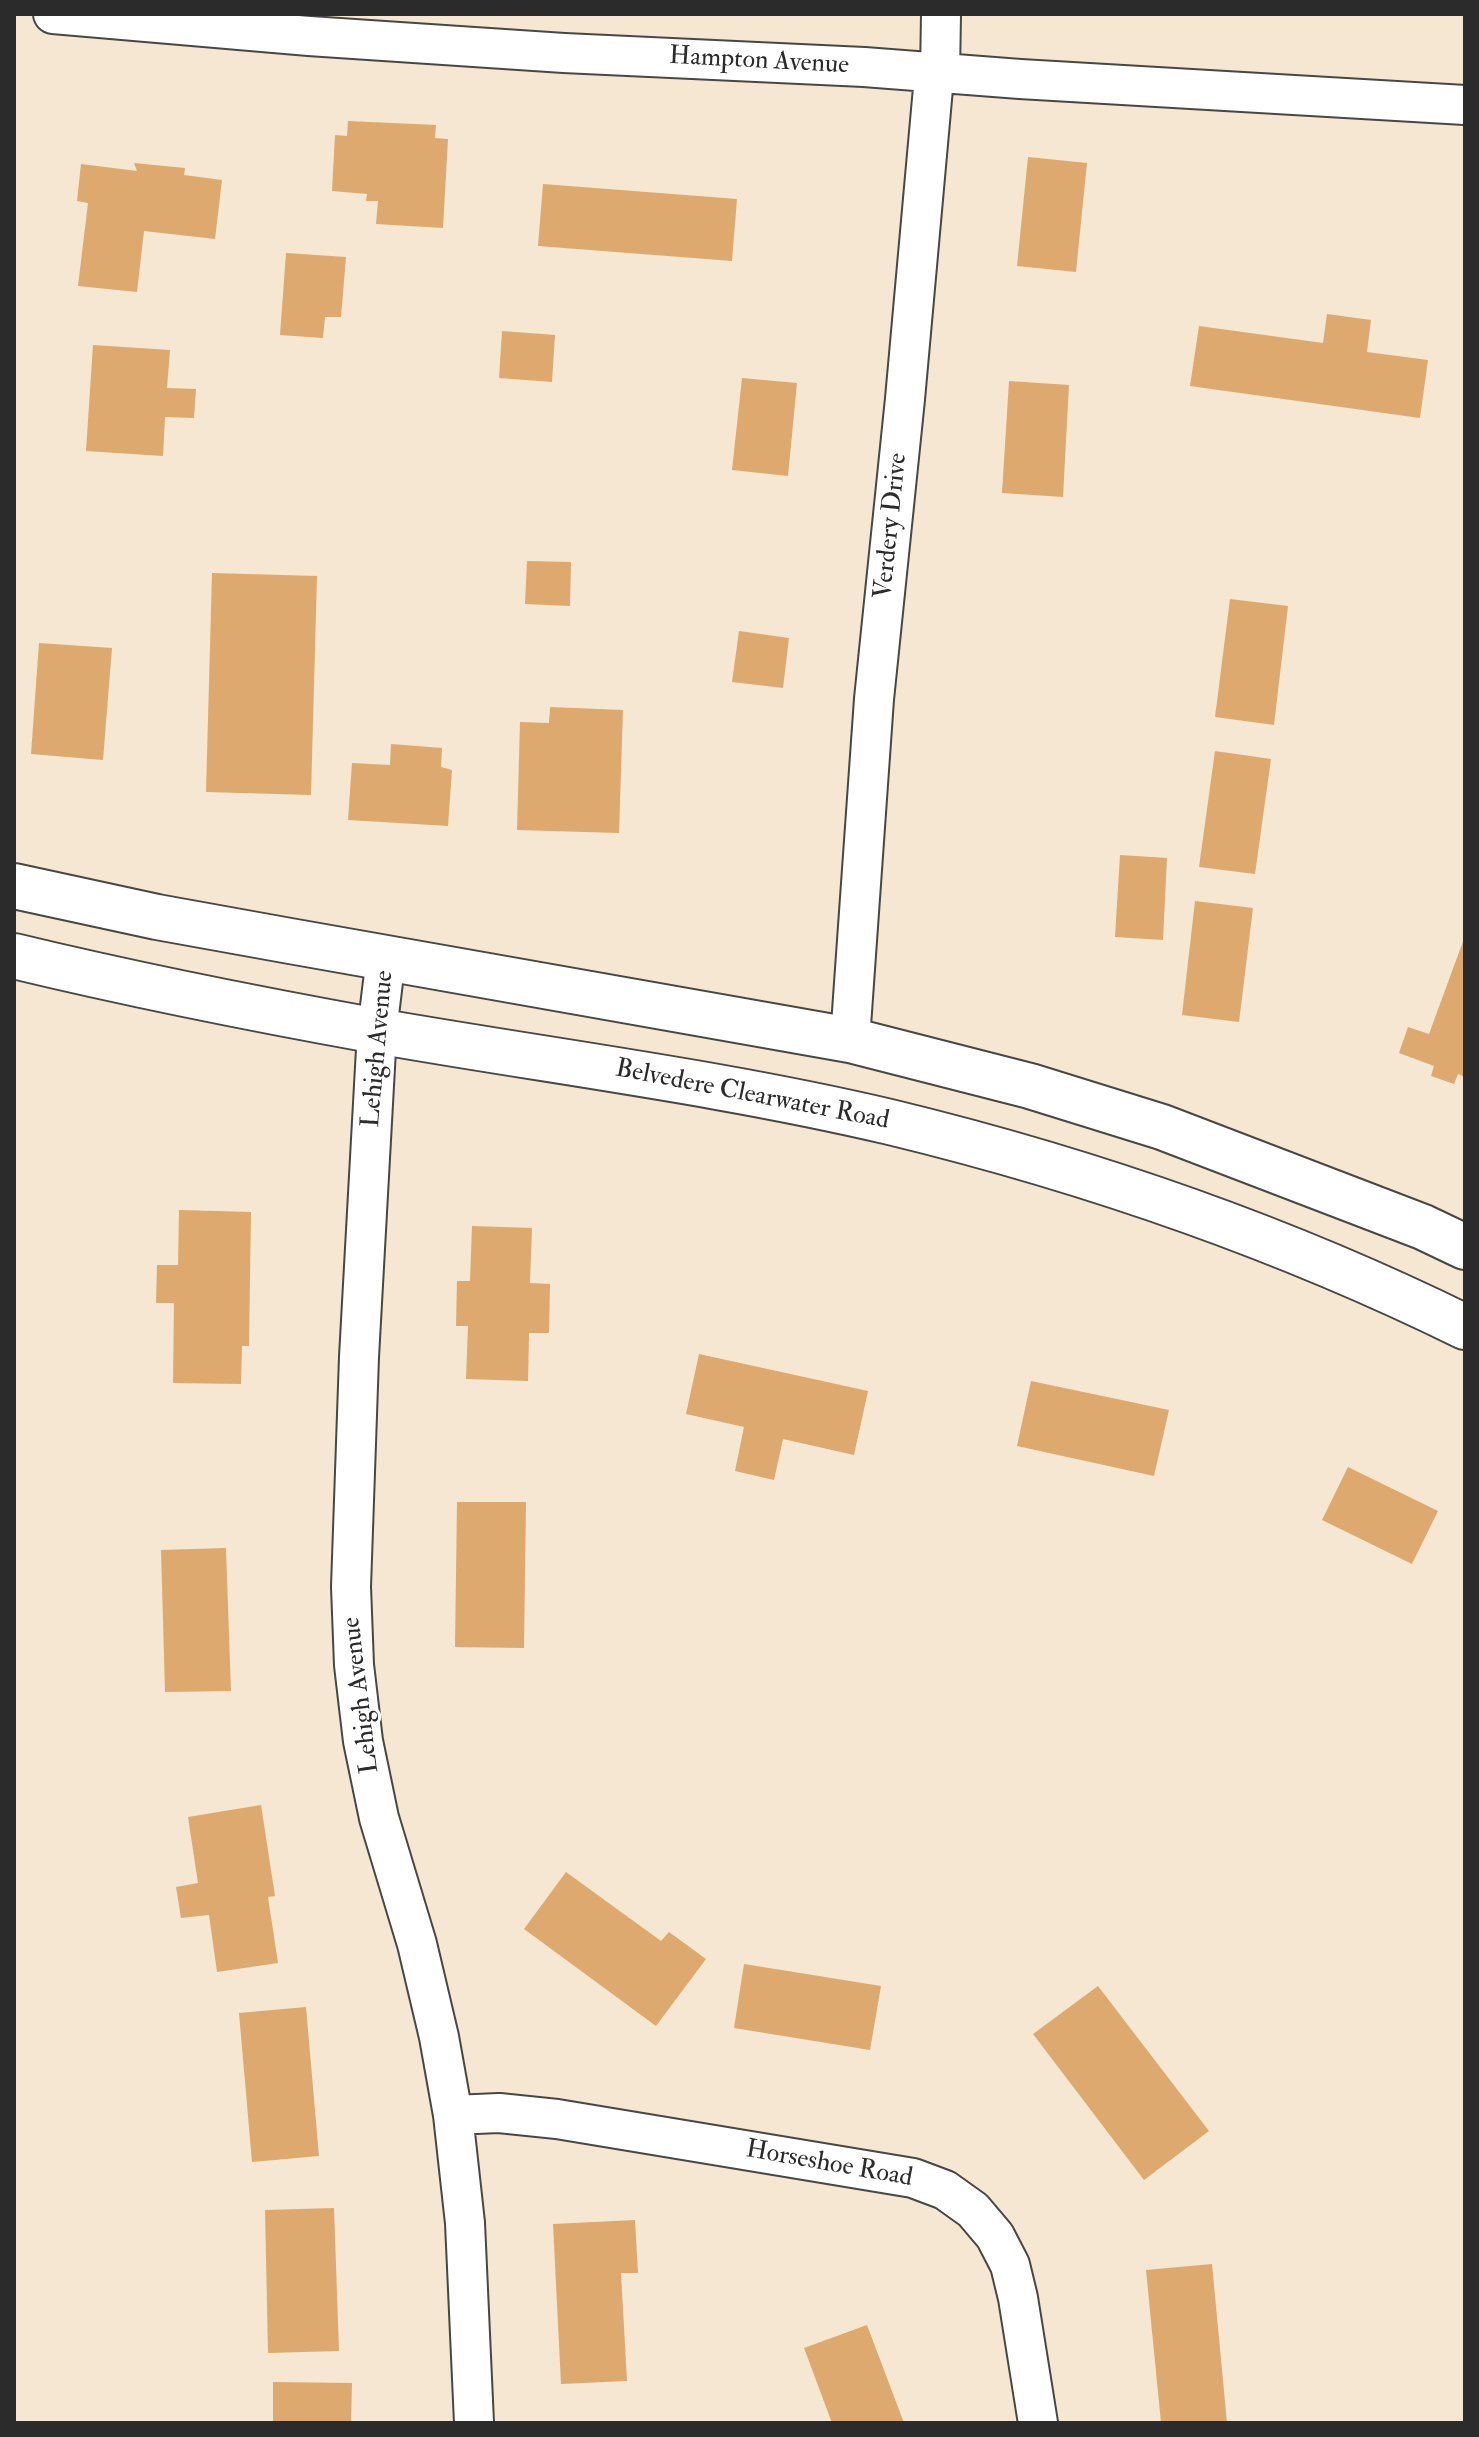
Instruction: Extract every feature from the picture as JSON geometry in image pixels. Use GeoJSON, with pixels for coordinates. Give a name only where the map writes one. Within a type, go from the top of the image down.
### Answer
{"type":"FeatureCollection","features":[{"type":"Feature","properties":{"kind":"main road"},"geometry":{"type":"LineString","coordinates":[[14,886],[157,917],[850,1040],[1030,1086],[1162,1127],[1423,1227],[1465,1247]]}},
{"type":"Feature","properties":{"kind":"main road","name":"Belvedere Clearwater Road"},"geometry":{"type":"LineString","coordinates":[[14,956],[377,1031],[674,1078],[888,1122],[1020,1156],[1150,1196],[1277,1243],[1403,1296],[1465,1327]]}},
{"type":"Feature","properties":{"kind":"street","name":"Hampton Avenue"},"geometry":{"type":"LineString","coordinates":[[53,14],[309,36],[564,53],[864,67],[1465,105]]}},
{"type":"Feature","properties":{"kind":"street","name":"Verdery Drive"},"geometry":{"type":"LineString","coordinates":[[850,1040],[874,699],[933,88],[940,74],[941,14]]}},
{"type":"Feature","properties":{"kind":"street","name":"Lehigh Avenue"},"geometry":{"type":"LineString","coordinates":[[386,957],[377,1031],[359,1357],[351,1587],[354,1665],[363,1741],[379,1818],[417,1944],[453,2115],[465,2223],[474,2423]]}},
{"type":"Feature","properties":{"kind":"street","name":"Horseshoe Road"},"geometry":{"type":"LineString","coordinates":[[453,2115],[499,2113],[557,2119],[913,2178],[945,2190],[973,2210],[995,2236],[1010,2265],[1038,2423]]}},
{"type":"Feature","properties":{"kind":"building"},"geometry":{"type":"Polygon","coordinates":[[[348,121],[436,125],[435,138],[448,139],[443,228],[376,224],[378,201],[366,201],[367,194],[332,191],[335,135],[347,136],[348,121]]]}},
{"type":"Feature","properties":{"kind":"building"},"geometry":{"type":"Polygon","coordinates":[[[1028,157],[1087,163],[1076,272],[1017,266],[1028,157]]]}},
{"type":"Feature","properties":{"kind":"building"},"geometry":{"type":"Polygon","coordinates":[[[134,163],[185,168],[184,175],[222,180],[215,239],[144,231],[137,292],[78,286],[88,203],[77,201],[81,164],[137,171],[134,163]]]}},
{"type":"Feature","properties":{"kind":"building"},"geometry":{"type":"Polygon","coordinates":[[[543,184],[737,199],[732,261],[538,246],[543,184]]]}},
{"type":"Feature","properties":{"kind":"building"},"geometry":{"type":"Polygon","coordinates":[[[286,253],[346,257],[341,317],[325,317],[323,338],[280,335],[286,253]]]}},
{"type":"Feature","properties":{"kind":"building"},"geometry":{"type":"Polygon","coordinates":[[[1327,314],[1371,320],[1367,352],[1428,360],[1420,418],[1190,386],[1199,326],[1323,343],[1327,314]]]}},
{"type":"Feature","properties":{"kind":"building"},"geometry":{"type":"Polygon","coordinates":[[[502,331],[555,335],[552,382],[499,378],[502,331]]]}},
{"type":"Feature","properties":{"kind":"building"},"geometry":{"type":"Polygon","coordinates":[[[93,345],[170,350],[167,388],[196,389],[194,418],[165,417],[163,456],[86,451],[93,345]]]}},
{"type":"Feature","properties":{"kind":"building"},"geometry":{"type":"Polygon","coordinates":[[[742,378],[797,383],[788,476],[732,470],[742,378]]]}},
{"type":"Feature","properties":{"kind":"building"},"geometry":{"type":"Polygon","coordinates":[[[1009,381],[1069,385],[1063,497],[1002,493],[1009,381]]]}},
{"type":"Feature","properties":{"kind":"building"},"geometry":{"type":"Polygon","coordinates":[[[527,561],[571,562],[570,606],[525,604],[527,561]]]}},
{"type":"Feature","properties":{"kind":"building"},"geometry":{"type":"Polygon","coordinates":[[[212,573],[317,576],[311,795],[206,792],[212,573]]]}},
{"type":"Feature","properties":{"kind":"building"},"geometry":{"type":"Polygon","coordinates":[[[1230,599],[1288,606],[1274,725],[1215,717],[1230,599]]]}},
{"type":"Feature","properties":{"kind":"building"},"geometry":{"type":"Polygon","coordinates":[[[739,631],[789,638],[783,688],[732,682],[739,631]]]}},
{"type":"Feature","properties":{"kind":"building"},"geometry":{"type":"Polygon","coordinates":[[[39,643],[112,648],[103,760],[31,754],[39,643]]]}},
{"type":"Feature","properties":{"kind":"building"},"geometry":{"type":"Polygon","coordinates":[[[550,707],[623,710],[619,833],[517,830],[520,722],[549,723],[550,707]]]}},
{"type":"Feature","properties":{"kind":"building"},"geometry":{"type":"Polygon","coordinates":[[[391,744],[442,748],[441,767],[452,770],[448,826],[348,820],[352,763],[390,765],[391,744]]]}},
{"type":"Feature","properties":{"kind":"building"},"geometry":{"type":"Polygon","coordinates":[[[1215,751],[1271,759],[1255,874],[1199,867],[1215,751]]]}},
{"type":"Feature","properties":{"kind":"building"},"geometry":{"type":"Polygon","coordinates":[[[1120,855],[1167,858],[1163,940],[1115,937],[1120,855]]]}},
{"type":"Feature","properties":{"kind":"building"},"geometry":{"type":"Polygon","coordinates":[[[1195,901],[1253,908],[1239,1022],[1182,1015],[1195,901]]]}},
{"type":"Feature","properties":{"kind":"building"},"geometry":{"type":"Polygon","coordinates":[[[1465,936],[1465,1077],[1458,1074],[1454,1084],[1431,1076],[1434,1066],[1399,1053],[1408,1027],[1429,1034],[1465,936]]]}},
{"type":"Feature","properties":{"kind":"building"},"geometry":{"type":"Polygon","coordinates":[[[179,1210],[251,1212],[249,1346],[242,1346],[241,1384],[173,1383],[174,1303],[156,1303],[157,1265],[178,1265],[179,1210]]]}},
{"type":"Feature","properties":{"kind":"building"},"geometry":{"type":"Polygon","coordinates":[[[472,1226],[532,1228],[530,1283],[550,1284],[549,1333],[529,1333],[528,1381],[466,1379],[468,1326],[456,1326],[457,1281],[470,1281],[472,1226]]]}},
{"type":"Feature","properties":{"kind":"building"},"geometry":{"type":"Polygon","coordinates":[[[699,1354],[868,1391],[854,1455],[783,1439],[774,1480],[735,1471],[744,1427],[686,1414],[699,1354]]]}},
{"type":"Feature","properties":{"kind":"building"},"geometry":{"type":"Polygon","coordinates":[[[1031,1381],[1169,1410],[1154,1476],[1017,1446],[1031,1381]]]}},
{"type":"Feature","properties":{"kind":"building"},"geometry":{"type":"Polygon","coordinates":[[[1348,1467],[1438,1511],[1412,1564],[1322,1520],[1348,1467]]]}},
{"type":"Feature","properties":{"kind":"building"},"geometry":{"type":"Polygon","coordinates":[[[457,1502],[526,1502],[524,1648],[455,1647],[457,1502]]]}},
{"type":"Feature","properties":{"kind":"building"},"geometry":{"type":"Polygon","coordinates":[[[226,1548],[231,1691],[165,1692],[161,1550],[226,1548]]]}},
{"type":"Feature","properties":{"kind":"building"},"geometry":{"type":"Polygon","coordinates":[[[261,1805],[275,1896],[268,1897],[278,1963],[217,1972],[209,1915],[181,1918],[176,1887],[198,1883],[188,1817],[261,1805]]]}},
{"type":"Feature","properties":{"kind":"building"},"geometry":{"type":"Polygon","coordinates":[[[566,1872],[661,1941],[669,1932],[706,1959],[656,2026],[524,1929],[566,1872]]]}},
{"type":"Feature","properties":{"kind":"building"},"geometry":{"type":"Polygon","coordinates":[[[744,1964],[881,1986],[870,2050],[734,2028],[744,1964]]]}},
{"type":"Feature","properties":{"kind":"building"},"geometry":{"type":"Polygon","coordinates":[[[1098,1986],[1209,2131],[1144,2180],[1033,2034],[1098,1986]]]}},
{"type":"Feature","properties":{"kind":"building"},"geometry":{"type":"Polygon","coordinates":[[[306,2007],[319,2156],[252,2162],[239,2013],[306,2007]]]}},
{"type":"Feature","properties":{"kind":"building"},"geometry":{"type":"Polygon","coordinates":[[[334,2208],[339,2351],[268,2353],[265,2210],[334,2208]]]}},
{"type":"Feature","properties":{"kind":"building"},"geometry":{"type":"Polygon","coordinates":[[[635,2220],[638,2273],[621,2273],[627,2381],[561,2384],[553,2224],[635,2220]]]}},
{"type":"Feature","properties":{"kind":"building"},"geometry":{"type":"Polygon","coordinates":[[[1212,2264],[1227,2423],[1161,2423],[1146,2270],[1212,2264]]]}},
{"type":"Feature","properties":{"kind":"building"},"geometry":{"type":"Polygon","coordinates":[[[867,2325],[904,2423],[832,2423],[804,2348],[867,2325]]]}},
{"type":"Feature","properties":{"kind":"building"},"geometry":{"type":"Polygon","coordinates":[[[273,2382],[352,2383],[351,2423],[273,2423],[273,2382]]]}}]}
